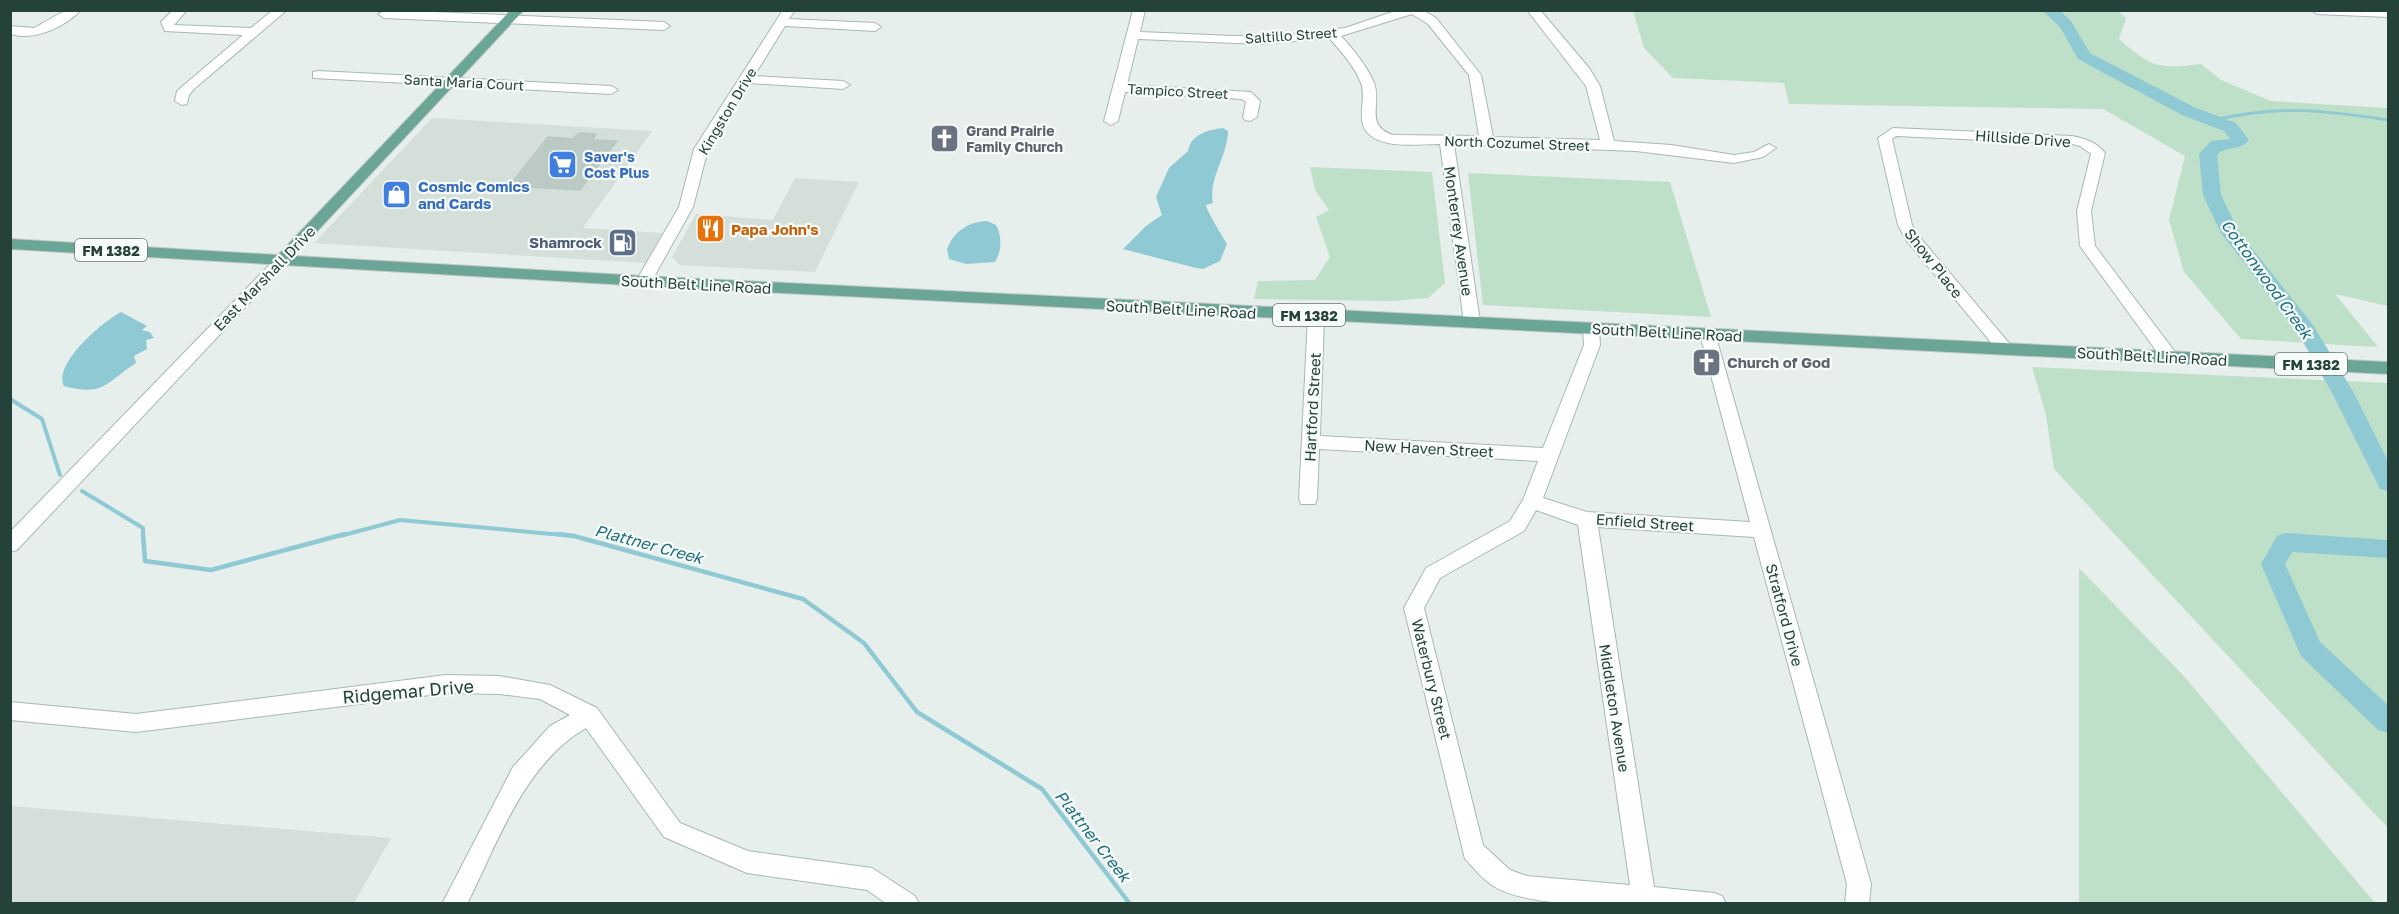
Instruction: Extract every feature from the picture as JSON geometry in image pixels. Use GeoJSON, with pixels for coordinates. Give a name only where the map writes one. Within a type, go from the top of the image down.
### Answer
{"type":"FeatureCollection","features":[{"type":"Feature","properties":{"kind":"main road","name":"East Marshall Drive"},"geometry":{"type":"LineString","coordinates":[[283,259],[514,15]]}},
{"type":"Feature","properties":{"kind":"main road","name":"South Belt Line Road"},"geometry":{"type":"LineString","coordinates":[[10,244],[644,281],[2388,368]]}},
{"type":"Feature","properties":{"kind":"street"},"geometry":{"type":"LineString","coordinates":[[10,30],[30,33],[45,29],[75,10]]}},
{"type":"Feature","properties":{"kind":"street"},"geometry":{"type":"LineString","coordinates":[[181,10],[167,22],[169,27],[255,32]]}},
{"type":"Feature","properties":{"kind":"street"},"geometry":{"type":"LineString","coordinates":[[182,101],[182,94],[189,86],[281,10]]}},
{"type":"Feature","properties":{"kind":"street"},"geometry":{"type":"LineString","coordinates":[[1111,121],[1139,10]]}},
{"type":"Feature","properties":{"kind":"street"},"geometry":{"type":"LineString","coordinates":[[1412,10],[1432,21],[1475,75],[1487,141]]}},
{"type":"Feature","properties":{"kind":"street","name":"Saltillo Street"},"geometry":{"type":"LineString","coordinates":[[1133,35],[1264,40],[1333,34],[1412,10]]}},
{"type":"Feature","properties":{"kind":"street"},"geometry":{"type":"LineString","coordinates":[[1533,10],[1584,71],[1593,86],[1608,146]]}},
{"type":"Feature","properties":{"kind":"street"},"geometry":{"type":"LineString","coordinates":[[2317,10],[2388,14]]}},
{"type":"Feature","properties":{"kind":"street"},"geometry":{"type":"LineString","coordinates":[[384,14],[514,15],[664,26]]}},
{"type":"Feature","properties":{"kind":"street"},"geometry":{"type":"LineString","coordinates":[[785,16],[875,27]]}},
{"type":"Feature","properties":{"kind":"street","name":"Kingston Drive"},"geometry":{"type":"LineString","coordinates":[[644,281],[686,207],[701,149],[785,16]]}},
{"type":"Feature","properties":{"kind":"street","name":"North Cozumel Street"},"geometry":{"type":"LineString","coordinates":[[1333,34],[1348,51],[1368,84],[1370,125],[1377,134],[1391,138],[1608,146],[1746,158],[1769,148]]}},
{"type":"Feature","properties":{"kind":"street","name":"Santa Maria Court"},"geometry":{"type":"LineString","coordinates":[[318,75],[611,90]]}},
{"type":"Feature","properties":{"kind":"street"},"geometry":{"type":"LineString","coordinates":[[745,80],[843,85]]}},
{"type":"Feature","properties":{"kind":"street","name":"Tampico Street"},"geometry":{"type":"LineString","coordinates":[[1119,88],[1246,95],[1253,101],[1250,117]]}},
{"type":"Feature","properties":{"kind":"street","name":"Show Place"},"geometry":{"type":"LineString","coordinates":[[1893,132],[1885,138],[1905,225],[1911,237],[2005,348]]}},
{"type":"Feature","properties":{"kind":"street","name":"Hillside Drive"},"geometry":{"type":"LineString","coordinates":[[1893,132],[2072,140],[2085,143],[2098,153],[2083,209],[2085,237],[2119,291],[2169,356]]}},
{"type":"Feature","properties":{"kind":"street","name":"Monterrey Avenue"},"geometry":{"type":"LineString","coordinates":[[1446,140],[1472,322]]}},
{"type":"Feature","properties":{"kind":"street","name":"East Marshall Drive"},"geometry":{"type":"LineString","coordinates":[[10,545],[283,259]]}},
{"type":"Feature","properties":{"kind":"street","name":"Hartford Street"},"geometry":{"type":"LineString","coordinates":[[1308,499],[1316,316]]}},
{"type":"Feature","properties":{"kind":"street","name":"Waterbury Street"},"geometry":{"type":"LineString","coordinates":[[1591,328],[1592,345],[1532,501],[1517,526],[1433,573],[1414,608],[1473,851],[1503,879],[1527,887],[1714,903]]}},
{"type":"Feature","properties":{"kind":"street","name":"Stratford Drive"},"geometry":{"type":"LineString","coordinates":[[1708,334],[1859,899]]}},
{"type":"Feature","properties":{"kind":"street","name":"New Haven Street"},"geometry":{"type":"LineString","coordinates":[[1311,442],[1548,455]]}},
{"type":"Feature","properties":{"kind":"street","name":"Enfield Street"},"geometry":{"type":"LineString","coordinates":[[1532,501],[1561,513],[1587,519],[1762,530]]}},
{"type":"Feature","properties":{"kind":"street","name":"Middleton Avenue"},"geometry":{"type":"LineString","coordinates":[[1587,519],[1644,898]]}},
{"type":"Feature","properties":{"kind":"street","name":"Ridgemar Drive"},"geometry":{"type":"LineString","coordinates":[[10,711],[136,723],[446,684],[499,685],[543,691],[589,715],[672,830],[747,862],[872,879],[907,903]]}},
{"type":"Feature","properties":{"kind":"street"},"geometry":{"type":"LineString","coordinates":[[454,903],[521,774],[558,733],[589,715]]}},
{"type":"Feature","properties":{"kind":"shaded area"},"geometry":{"type":"Polygon","coordinates":[[[432,118],[652,131],[583,228],[663,233],[645,263],[314,243],[432,118]]]}},
{"type":"Feature","properties":{"kind":"shaded area"},"geometry":{"type":"Polygon","coordinates":[[[795,178],[859,182],[815,272],[679,265],[672,257],[696,214],[773,220],[795,178]]]}},
{"type":"Feature","properties":{"kind":"shaded area"},"geometry":{"type":"Polygon","coordinates":[[[11,806],[391,838],[354,903],[11,903],[11,806]]]}},
{"type":"Feature","properties":{"kind":"green space"},"geometry":{"type":"Polygon","coordinates":[[[1633,11],[2118,11],[2126,18],[2119,39],[2140,56],[2156,64],[2175,66],[2201,64],[2221,80],[2271,101],[2388,108],[2388,306],[2335,294],[2378,347],[2241,339],[2184,272],[2169,220],[2185,156],[2103,109],[1789,104],[1784,83],[1673,78],[1644,48],[1633,11]]]}},
{"type":"Feature","properties":{"kind":"green space"},"geometry":{"type":"Polygon","coordinates":[[[1310,167],[1432,172],[1445,283],[1428,298],[1392,301],[1254,299],[1258,281],[1315,280],[1330,257],[1316,217],[1329,210],[1315,190],[1310,167]]]}},
{"type":"Feature","properties":{"kind":"green space"},"geometry":{"type":"Polygon","coordinates":[[[1468,173],[1670,182],[1711,317],[1483,305],[1468,173]]]}},
{"type":"Feature","properties":{"kind":"green space"},"geometry":{"type":"Polygon","coordinates":[[[2032,367],[2388,383],[2388,828],[2054,469],[2046,415],[2032,367]]]}},
{"type":"Feature","properties":{"kind":"green space"},"geometry":{"type":"Polygon","coordinates":[[[2079,568],[2183,675],[2375,903],[2079,903],[2079,568]]]}},
{"type":"Feature","properties":{"kind":"water"},"geometry":{"type":"Polygon","coordinates":[[[1223,128],[1228,131],[1227,140],[1213,185],[1213,203],[1206,205],[1227,244],[1220,261],[1203,269],[1123,249],[1146,226],[1162,215],[1156,197],[1169,168],[1188,151],[1196,137],[1223,128]]]}},
{"type":"Feature","properties":{"kind":"water"},"geometry":{"type":"Polygon","coordinates":[[[987,221],[996,225],[999,234],[1000,248],[995,262],[966,264],[949,259],[947,249],[958,232],[974,223],[987,221]]]}},
{"type":"Feature","properties":{"kind":"water"},"geometry":{"type":"Polygon","coordinates":[[[121,312],[147,326],[142,330],[150,332],[154,338],[146,340],[147,349],[134,356],[136,363],[104,386],[88,390],[64,386],[63,377],[66,367],[81,344],[121,312]]]}},
{"type":"Feature","properties":{"kind":"building","name":"Saver's Cost Plus"},"geometry":{"type":"Polygon","coordinates":[[[579,133],[596,134],[593,140],[617,141],[580,190],[509,186],[548,137],[573,139],[579,133]]]}},
{"type":"Feature","properties":{"kind":"waterway","name":"Cottonwood Creek"},"geometry":{"type":"LineString","coordinates":[[2049,10],[2066,24],[2084,56],[2188,111],[2230,127],[2240,140],[2235,144],[2217,145],[2208,154],[2212,195],[2230,233],[2306,330],[2343,393],[2388,483]]}},
{"type":"Feature","properties":{"kind":"waterway"},"geometry":{"type":"LineString","coordinates":[[2214,120],[2260,112],[2281,111],[2321,112],[2388,120]]}},
{"type":"Feature","properties":{"kind":"waterway","name":"Plattner Creek"},"geometry":{"type":"LineString","coordinates":[[10,399],[42,419],[60,475]]}},
{"type":"Feature","properties":{"kind":"waterway","name":"Plattner Creek"},"geometry":{"type":"LineString","coordinates":[[82,491],[143,528],[143,534]]}},
{"type":"Feature","properties":{"kind":"waterway","name":"Plattner Creek"},"geometry":{"type":"LineString","coordinates":[[340,536],[400,520],[574,536]]}},
{"type":"Feature","properties":{"kind":"waterway","name":"Plattner Creek"},"geometry":{"type":"LineString","coordinates":[[143,534],[145,561],[211,570],[345,534]]}},
{"type":"Feature","properties":{"kind":"waterway","name":"Plattner Creek"},"geometry":{"type":"LineString","coordinates":[[558,534],[574,536]]}},
{"type":"Feature","properties":{"kind":"waterway","name":"Plattner Creek"},"geometry":{"type":"LineString","coordinates":[[574,536],[803,599],[864,643],[917,712],[1042,789],[1130,904]]}},
{"type":"Feature","properties":{"kind":"waterway","name":"Cottonwood Creek"},"geometry":{"type":"LineString","coordinates":[[2388,549],[2285,542],[2273,564],[2310,649],[2388,722]]}},
{"type":"Feature","properties":{"kind":"place","name":"Grand Prairie Family Church"},"geometry":{"type":"Point","coordinates":[945,138]}},
{"type":"Feature","properties":{"kind":"place","name":"Saver's Cost Plus"},"geometry":{"type":"Point","coordinates":[563,164]}},
{"type":"Feature","properties":{"kind":"place","name":"Cosmic Comics and Cards"},"geometry":{"type":"Point","coordinates":[397,195]}},
{"type":"Feature","properties":{"kind":"place","name":"Papa John's"},"geometry":{"type":"Point","coordinates":[710,229]}},
{"type":"Feature","properties":{"kind":"place","name":"Shamrock"},"geometry":{"type":"Point","coordinates":[623,242]}},
{"type":"Feature","properties":{"kind":"place","name":"Church of God"},"geometry":{"type":"Point","coordinates":[1706,362]}}]}
